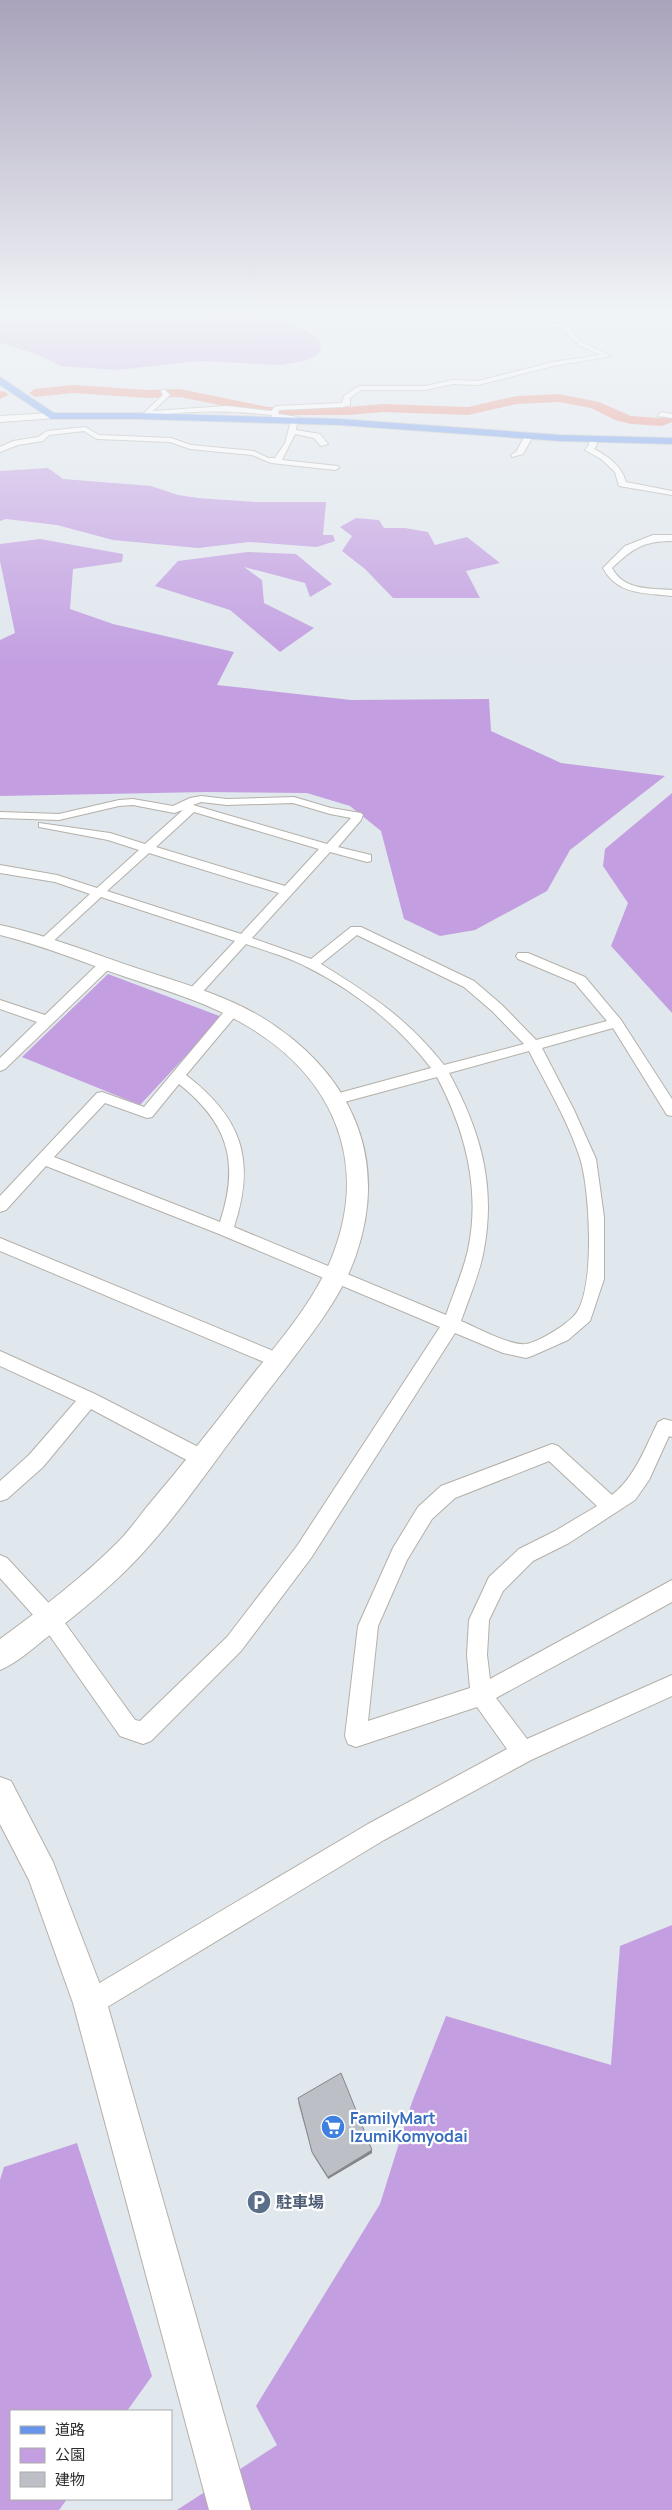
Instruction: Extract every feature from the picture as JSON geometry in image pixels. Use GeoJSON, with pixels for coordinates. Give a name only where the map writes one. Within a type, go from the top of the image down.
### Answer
{"type":"FeatureCollection","features":[{"type":"Feature","properties":{"kind":"main road"},"geometry":{"type":"LineString","coordinates":[[465,431],[592,440],[672,441]]}},
{"type":"Feature","properties":{"kind":"street"},"geometry":{"type":"LineString","coordinates":[[0,450],[16,443],[40,439],[47,433],[73,431]]}},
{"type":"Feature","properties":{"kind":"street"},"geometry":{"type":"LineString","coordinates":[[89,431],[97,437],[171,440],[190,447],[254,453],[271,461],[335,468]]}},
{"type":"Feature","properties":{"kind":"street"},"geometry":{"type":"LineString","coordinates":[[271,461],[278,460],[280,454],[287,447],[292,431]]}},
{"type":"Feature","properties":{"kind":"street"},"geometry":{"type":"LineString","coordinates":[[305,431],[317,436],[319,441],[324,444]]}},
{"type":"Feature","properties":{"kind":"street"},"geometry":{"type":"LineString","coordinates":[[515,455],[519,454],[522,445],[529,436]]}},
{"type":"Feature","properties":{"kind":"street"},"geometry":{"type":"LineString","coordinates":[[592,440],[593,445],[589,450],[604,456],[619,471],[622,484],[672,493]]}},
{"type":"Feature","properties":{"kind":"street"},"geometry":{"type":"LineString","coordinates":[[672,538],[653,538],[628,548],[607,568],[613,578],[634,590],[672,592]]}},
{"type":"Feature","properties":{"kind":"street"},"geometry":{"type":"LineString","coordinates":[[0,815],[59,817],[133,802],[174,810],[200,799],[227,802],[294,800],[330,811],[357,815],[357,818],[332,847],[327,848],[242,938],[193,994]]}},
{"type":"Feature","properties":{"kind":"street"},"geometry":{"type":"LineString","coordinates":[[43,943],[192,808],[327,848],[368,858]]}},
{"type":"Feature","properties":{"kind":"street"},"geometry":{"type":"LineString","coordinates":[[0,820],[61,827],[110,837],[287,891]]}},
{"type":"Feature","properties":{"kind":"street"},"geometry":{"type":"LineString","coordinates":[[0,869],[57,879],[242,938],[312,964],[374,1003],[418,1042],[441,1071],[458,1104],[475,1152],[482,1204],[476,1250],[452,1323],[304,1552],[234,1644],[143,1733],[128,1728],[50,1619],[0,1564]]}},
{"type":"Feature","properties":{"kind":"street"},"geometry":{"type":"LineString","coordinates":[[0,930],[193,994],[233,1010],[267,1029],[298,1053],[337,1099],[354,1144],[360,1185],[354,1227],[334,1277],[277,1360],[203,1459],[123,1555],[50,1619],[7,1650]]}},
{"type":"Feature","properties":{"kind":"street"},"geometry":{"type":"LineString","coordinates":[[43,1159],[225,1230],[334,1277],[452,1323],[503,1346],[526,1351],[562,1334],[584,1316],[596,1279],[596,1217],[588,1159],[567,1110],[533,1045],[497,1008],[469,984],[356,930],[312,964]]}},
{"type":"Feature","properties":{"kind":"street"},"geometry":{"type":"LineString","coordinates":[[524,956],[580,980],[616,1023],[672,1111]]}},
{"type":"Feature","properties":{"kind":"street"},"geometry":{"type":"LineString","coordinates":[[0,1066],[106,964]]}},
{"type":"Feature","properties":{"kind":"street"},"geometry":{"type":"LineString","coordinates":[[0,1004],[48,1021]]}},
{"type":"Feature","properties":{"kind":"street"},"geometry":{"type":"LineString","coordinates":[[0,1206],[102,1097],[147,1113],[233,1010]]}},
{"type":"Feature","properties":{"kind":"street"},"geometry":{"type":"LineString","coordinates":[[337,1099],[616,1023]]}},
{"type":"Feature","properties":{"kind":"street"},"geometry":{"type":"LineString","coordinates":[[178,1076],[202,1093],[222,1118],[236,1156],[239,1178],[233,1210],[225,1230]]}},
{"type":"Feature","properties":{"kind":"street"},"geometry":{"type":"LineString","coordinates":[[0,1244],[277,1360]]}},
{"type":"Feature","properties":{"kind":"street"},"geometry":{"type":"LineString","coordinates":[[0,1358],[89,1399],[203,1459]]}},
{"type":"Feature","properties":{"kind":"street"},"geometry":{"type":"LineString","coordinates":[[0,1493],[36,1461],[89,1399]]}},
{"type":"Feature","properties":{"kind":"street"},"geometry":{"type":"LineString","coordinates":[[523,1752],[481,1695],[477,1655],[479,1620],[496,1584],[526,1555],[562,1538],[628,1494],[642,1474],[664,1427],[672,1429]]}},
{"type":"Feature","properties":{"kind":"street"},"geometry":{"type":"LineString","coordinates":[[611,1507],[552,1452],[448,1492],[425,1513],[400,1554],[368,1626],[356,1736],[481,1695],[665,1595],[672,1589]]}},
{"type":"Feature","properties":{"kind":"street"},"geometry":{"type":"LineString","coordinates":[[90,2003],[376,1832],[523,1752],[672,1685]]}},
{"type":"Feature","properties":{"kind":"street"},"geometry":{"type":"LineString","coordinates":[[0,1792],[42,1873],[90,2003],[230,2510]]}},
{"type":"Feature","properties":{"kind":"green space"},"geometry":{"type":"Polygon","coordinates":[[[48,468],[63,479],[151,486],[178,495],[198,498],[255,502],[326,502],[323,535],[333,535],[335,541],[317,547],[249,542],[198,548],[113,540],[57,525],[6,519],[0,521],[0,471],[48,468]]]}},
{"type":"Feature","properties":{"kind":"green space"},"geometry":{"type":"Polygon","coordinates":[[[356,518],[379,520],[384,528],[405,528],[428,532],[435,545],[467,537],[500,563],[466,571],[480,598],[393,598],[365,569],[342,551],[352,536],[340,527],[356,518]]]}},
{"type":"Feature","properties":{"kind":"green space"},"geometry":{"type":"Polygon","coordinates":[[[40,539],[123,554],[122,562],[73,569],[70,609],[113,624],[234,652],[217,685],[351,700],[489,699],[491,731],[561,763],[665,776],[570,850],[547,891],[475,930],[440,936],[404,919],[381,831],[350,806],[307,793],[206,792],[0,796],[0,640],[15,633],[0,561],[0,544],[40,539]]]}},
{"type":"Feature","properties":{"kind":"green space"},"geometry":{"type":"Polygon","coordinates":[[[248,552],[296,554],[332,584],[310,597],[305,583],[244,567],[262,580],[264,603],[314,628],[280,652],[230,610],[155,586],[178,561],[248,552]]]}},
{"type":"Feature","properties":{"kind":"green space"},"geometry":{"type":"Polygon","coordinates":[[[672,793],[672,1013],[611,946],[628,903],[603,866],[605,849],[672,793]]]}},
{"type":"Feature","properties":{"kind":"green space"},"geometry":{"type":"Polygon","coordinates":[[[108,974],[222,1017],[140,1105],[22,1057],[108,974]]]}},
{"type":"Feature","properties":{"kind":"green space"},"geometry":{"type":"Polygon","coordinates":[[[672,1925],[672,2510],[177,2510],[277,2445],[256,2406],[380,2204],[412,2102],[446,2016],[611,2065],[620,1946],[672,1925]]]}},
{"type":"Feature","properties":{"kind":"green space"},"geometry":{"type":"Polygon","coordinates":[[[77,2143],[152,2376],[128,2410],[10,2410],[10,2500],[66,2500],[59,2510],[0,2510],[0,2180],[4,2167],[77,2143]]]}},
{"type":"Feature","properties":{"kind":"building","name":"FamilyMart IzumiKomyodai"},"geometry":{"type":"Polygon","coordinates":[[[341,2073],[372,2150],[328,2177],[312,2152],[298,2098],[341,2073]]]}},
{"type":"Feature","properties":{"kind":"place","name":"FamilyMart IzumiKomyodai"},"geometry":{"type":"Point","coordinates":[333,2127]}},
{"type":"Feature","properties":{"kind":"place","name":"駐車場"},"geometry":{"type":"Point","coordinates":[259,2202]}}]}
